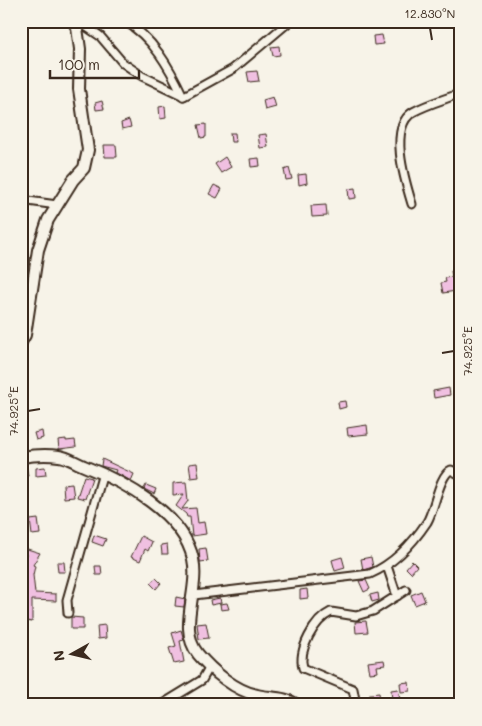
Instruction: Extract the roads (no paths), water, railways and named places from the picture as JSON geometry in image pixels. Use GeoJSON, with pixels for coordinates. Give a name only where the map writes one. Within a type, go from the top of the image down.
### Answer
{"type":"FeatureCollection","features":[{"type":"Feature","properties":{"kind":"main road"},"geometry":{"type":"LineString","coordinates":[[21,342],[25,335],[38,250],[48,220],[84,168],[88,150],[79,89],[80,49],[77,28],[73,21]]}},
{"type":"Feature","properties":{"kind":"main road"},"geometry":{"type":"LineString","coordinates":[[21,457],[60,456],[103,473],[130,488],[168,517],[184,535],[193,558],[196,579],[188,627],[191,642],[198,654],[230,683],[255,695],[280,698],[298,705]]}},
{"type":"Feature","properties":{"kind":"street"},"geometry":{"type":"LineString","coordinates":[[78,21],[100,36],[123,63],[136,72],[184,96]]}},
{"type":"Feature","properties":{"kind":"street"},"geometry":{"type":"LineString","coordinates":[[124,21],[136,28],[153,46],[172,73],[184,96]]}},
{"type":"Feature","properties":{"kind":"street"},"geometry":{"type":"LineString","coordinates":[[184,96],[233,69],[290,21]]}},
{"type":"Feature","properties":{"kind":"street"},"geometry":{"type":"LineString","coordinates":[[412,204],[399,137],[402,124],[412,112],[461,93]]}},
{"type":"Feature","properties":{"kind":"street"},"geometry":{"type":"LineString","coordinates":[[21,200],[57,205]]}},
{"type":"Feature","properties":{"kind":"street"},"geometry":{"type":"LineString","coordinates":[[194,595],[362,575],[387,566],[428,522],[437,500],[442,478],[451,470],[461,475]]}},
{"type":"Feature","properties":{"kind":"street"},"geometry":{"type":"LineString","coordinates":[[68,613],[67,600],[103,473]]}},
{"type":"Feature","properties":{"kind":"street"},"geometry":{"type":"LineString","coordinates":[[387,566],[397,596]]}},
{"type":"Feature","properties":{"kind":"street"},"geometry":{"type":"LineString","coordinates":[[356,705],[353,689],[302,668],[303,653],[313,628],[331,612],[356,616],[373,611],[406,590]]}},
{"type":"Feature","properties":{"kind":"street"},"geometry":{"type":"LineString","coordinates":[[161,705],[202,680],[210,666]]}}]}
